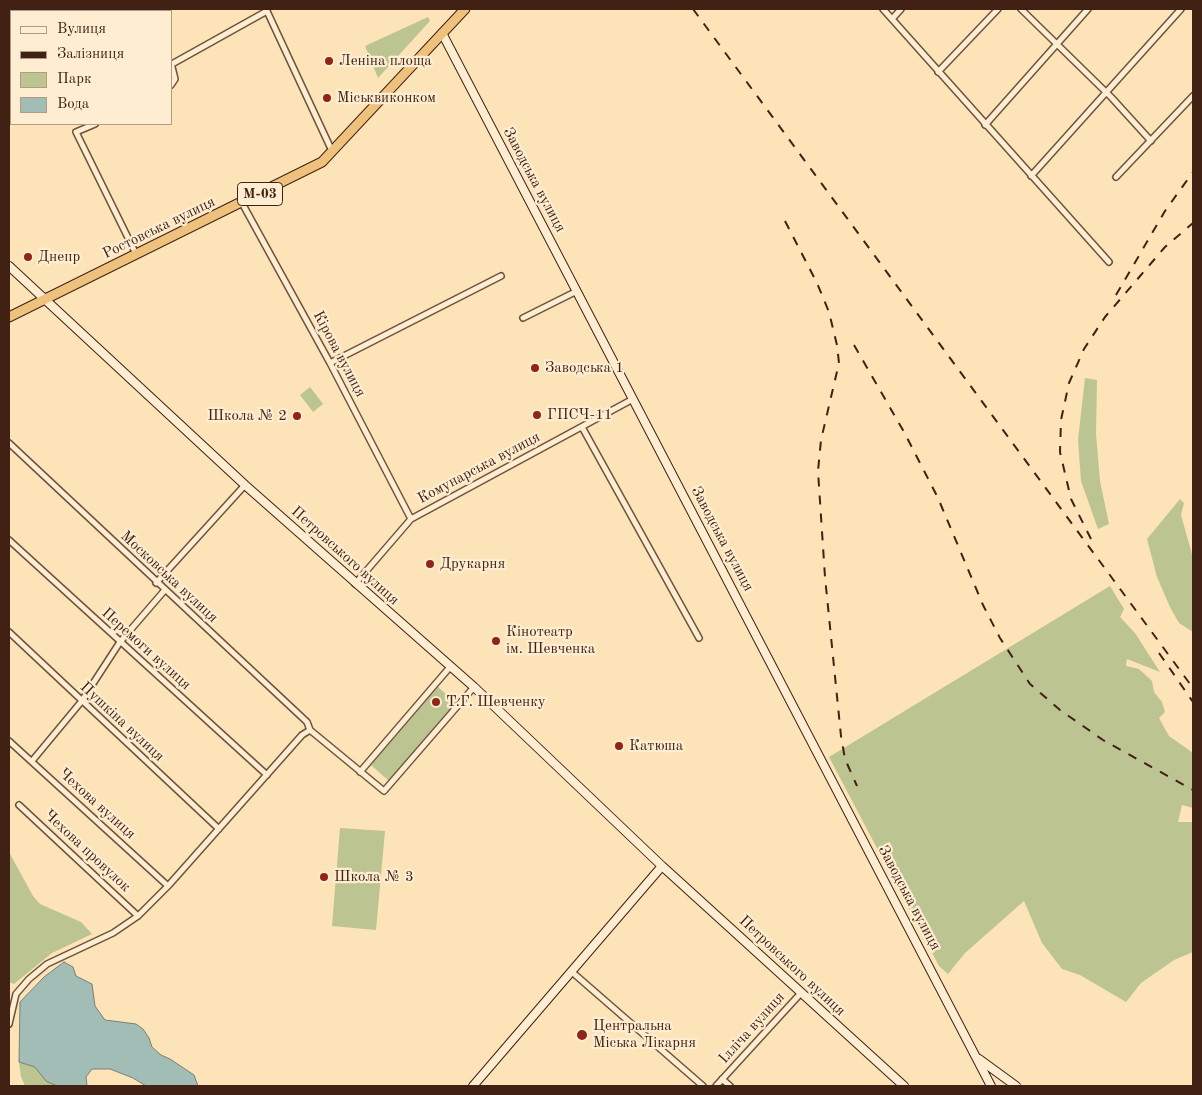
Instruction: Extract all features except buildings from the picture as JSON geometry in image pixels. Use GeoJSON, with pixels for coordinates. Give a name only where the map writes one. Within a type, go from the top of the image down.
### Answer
{"type":"FeatureCollection","features":[{"type":"Feature","properties":{"kind":"highway","name":"Ростовська вулиця"},"geometry":{"type":"LineString","coordinates":[[9,318],[322,162],[465,9]]}},
{"type":"Feature","properties":{"kind":"main road","name":"Заводська вулиця"},"geometry":{"type":"LineString","coordinates":[[442,33],[991,1086]]}},
{"type":"Feature","properties":{"kind":"main road","name":"Петровського вулиця"},"geometry":{"type":"LineString","coordinates":[[9,266],[245,485],[474,687],[662,866],[904,1086]]}},
{"type":"Feature","properties":{"kind":"main road"},"geometry":{"type":"LineString","coordinates":[[473,1086],[662,866]]}},
{"type":"Feature","properties":{"kind":"main road"},"geometry":{"type":"LineString","coordinates":[[977,1058],[1016,1086]]}},
{"type":"Feature","properties":{"kind":"street"},"geometry":{"type":"LineString","coordinates":[[883,9],[1109,262]]}},
{"type":"Feature","properties":{"kind":"street"},"geometry":{"type":"LineString","coordinates":[[892,19],[901,9]]}},
{"type":"Feature","properties":{"kind":"street"},"geometry":{"type":"LineString","coordinates":[[938,72],[998,9]]}},
{"type":"Feature","properties":{"kind":"street"},"geometry":{"type":"LineString","coordinates":[[1021,9],[1107,93],[1151,140]]}},
{"type":"Feature","properties":{"kind":"street"},"geometry":{"type":"LineString","coordinates":[[985,125],[1088,9]]}},
{"type":"Feature","properties":{"kind":"street"},"geometry":{"type":"LineString","coordinates":[[1031,176],[1181,9]]}},
{"type":"Feature","properties":{"kind":"street"},"geometry":{"type":"LineString","coordinates":[[172,84],[176,79],[172,63],[266,10],[332,152]]}},
{"type":"Feature","properties":{"kind":"street"},"geometry":{"type":"LineString","coordinates":[[1116,177],[1193,96]]}},
{"type":"Feature","properties":{"kind":"street"},"geometry":{"type":"LineString","coordinates":[[93,125],[76,132],[136,254]]}},
{"type":"Feature","properties":{"kind":"street","name":"Кірова вулиця"},"geometry":{"type":"LineString","coordinates":[[242,203],[330,363],[411,519]]}},
{"type":"Feature","properties":{"kind":"street"},"geometry":{"type":"LineString","coordinates":[[330,363],[501,276]]}},
{"type":"Feature","properties":{"kind":"street"},"geometry":{"type":"LineString","coordinates":[[523,318],[577,291]]}},
{"type":"Feature","properties":{"kind":"street","name":"Комунарська вулиця"},"geometry":{"type":"LineString","coordinates":[[355,584],[411,519],[633,399]]}},
{"type":"Feature","properties":{"kind":"street"},"geometry":{"type":"LineString","coordinates":[[582,426],[699,638]]}},
{"type":"Feature","properties":{"kind":"street","name":"Московська вулиця"},"geometry":{"type":"LineString","coordinates":[[9,444],[164,591],[307,722],[310,730],[384,791],[474,687]]}},
{"type":"Feature","properties":{"kind":"street"},"geometry":{"type":"LineString","coordinates":[[156,583],[245,485]]}},
{"type":"Feature","properties":{"kind":"street","name":"Перемоги вулиця"},"geometry":{"type":"LineString","coordinates":[[9,540],[267,775]]}},
{"type":"Feature","properties":{"kind":"street"},"geometry":{"type":"LineString","coordinates":[[32,761],[81,702],[120,642],[164,591]]}},
{"type":"Feature","properties":{"kind":"street","name":"Пушкіна вулиця"},"geometry":{"type":"LineString","coordinates":[[9,632],[81,702],[219,829]]}},
{"type":"Feature","properties":{"kind":"street"},"geometry":{"type":"LineString","coordinates":[[360,772],[450,667]]}},
{"type":"Feature","properties":{"kind":"street"},"geometry":{"type":"LineString","coordinates":[[9,1024],[16,994],[29,979],[54,960],[113,934],[138,916],[168,886],[302,736],[310,730]]}},
{"type":"Feature","properties":{"kind":"street","name":"Чехова вулиця"},"geometry":{"type":"LineString","coordinates":[[9,741],[168,886]]}},
{"type":"Feature","properties":{"kind":"street","name":"Чехова провулок"},"geometry":{"type":"LineString","coordinates":[[19,804],[138,916]]}},
{"type":"Feature","properties":{"kind":"street"},"geometry":{"type":"LineString","coordinates":[[572,972],[703,1086]]}},
{"type":"Feature","properties":{"kind":"street","name":"Ілліча вулиця"},"geometry":{"type":"LineString","coordinates":[[716,1086],[801,993]]}},
{"type":"Feature","properties":{"kind":"street","name":"Ілліча вулиця"},"geometry":{"type":"LineString","coordinates":[[722,1079],[730,1086]]}},
{"type":"Feature","properties":{"kind":"green space"},"geometry":{"type":"Polygon","coordinates":[[[428,17],[430,21],[378,78],[365,46],[428,17]]]}},
{"type":"Feature","properties":{"kind":"green space"},"geometry":{"type":"Polygon","coordinates":[[[1085,378],[1097,380],[1096,434],[1100,481],[1109,524],[1098,529],[1081,481],[1078,440],[1085,378]]]}},
{"type":"Feature","properties":{"kind":"green space"},"geometry":{"type":"Polygon","coordinates":[[[310,387],[323,404],[313,412],[300,395],[310,387]]]}},
{"type":"Feature","properties":{"kind":"green space"},"geometry":{"type":"Polygon","coordinates":[[[1180,499],[1184,503],[1181,515],[1193,558],[1193,632],[1179,623],[1170,607],[1157,577],[1147,539],[1180,499]]]}},
{"type":"Feature","properties":{"kind":"green space"},"geometry":{"type":"Polygon","coordinates":[[[1110,586],[1124,609],[1120,617],[1135,633],[1160,672],[1127,659],[1126,666],[1139,669],[1152,681],[1154,692],[1162,702],[1165,712],[1159,718],[1169,736],[1193,753],[1193,808],[1182,805],[1178,822],[1193,822],[1193,952],[1174,960],[1141,983],[1126,1002],[1080,975],[1062,969],[1042,943],[1024,901],[965,953],[948,974],[939,966],[829,757],[1110,586]]]}},
{"type":"Feature","properties":{"kind":"green space"},"geometry":{"type":"Polygon","coordinates":[[[438,687],[456,703],[389,781],[371,765],[438,687]]]}},
{"type":"Feature","properties":{"kind":"green space"},"geometry":{"type":"Polygon","coordinates":[[[340,828],[385,831],[376,930],[332,926],[340,828]]]}},
{"type":"Feature","properties":{"kind":"green space"},"geometry":{"type":"Polygon","coordinates":[[[9,852],[33,896],[40,904],[81,922],[92,934],[52,953],[14,984],[9,982],[9,852]]]}},
{"type":"Feature","properties":{"kind":"green space"},"geometry":{"type":"Polygon","coordinates":[[[19,1062],[35,1067],[46,1081],[57,1086],[25,1086],[21,1077],[19,1062]]]}},
{"type":"Feature","properties":{"kind":"water"},"geometry":{"type":"Polygon","coordinates":[[[64,962],[73,967],[76,976],[92,984],[95,1006],[105,1020],[136,1024],[143,1029],[152,1047],[161,1055],[194,1075],[198,1086],[146,1086],[133,1078],[110,1069],[92,1069],[86,1077],[87,1086],[57,1086],[46,1081],[35,1067],[19,1062],[20,1002],[44,977],[64,962]]]}},
{"type":"Feature","properties":{"kind":"railway"},"geometry":{"type":"LineString","coordinates":[[693,9],[1193,688]]}},
{"type":"Feature","properties":{"kind":"railway"},"geometry":{"type":"LineString","coordinates":[[1116,295],[1165,211],[1193,172]]}},
{"type":"Feature","properties":{"kind":"railway"},"geometry":{"type":"LineString","coordinates":[[785,221],[817,283],[829,312],[837,345],[839,363],[821,440],[818,471],[825,577],[841,736],[845,759],[857,786]]}},
{"type":"Feature","properties":{"kind":"railway"},"geometry":{"type":"LineString","coordinates":[[1091,539],[1071,499],[1060,452],[1061,420],[1069,383],[1084,349],[1105,317],[1165,247],[1193,223]]}},
{"type":"Feature","properties":{"kind":"railway"},"geometry":{"type":"LineString","coordinates":[[854,345],[904,432],[938,498],[983,605],[1000,638],[1030,684],[1060,710],[1103,740],[1193,790]]}},
{"type":"Feature","properties":{"kind":"railway"},"geometry":{"type":"LineString","coordinates":[[1159,653],[1193,702]]}},
{"type":"Feature","properties":{"kind":"place","name":"Леніна площа"},"geometry":{"type":"Point","coordinates":[329,61]}},
{"type":"Feature","properties":{"kind":"place","name":"Міськвиконком"},"geometry":{"type":"Point","coordinates":[327,98]}},
{"type":"Feature","properties":{"kind":"place","name":"Днепр"},"geometry":{"type":"Point","coordinates":[28,257]}},
{"type":"Feature","properties":{"kind":"place","name":"Заводська 1"},"geometry":{"type":"Point","coordinates":[535,368]}},
{"type":"Feature","properties":{"kind":"place","name":"ГПСЧ-11"},"geometry":{"type":"Point","coordinates":[537,415]}},
{"type":"Feature","properties":{"kind":"place","name":"Школа № 2"},"geometry":{"type":"Point","coordinates":[297,416]}},
{"type":"Feature","properties":{"kind":"place","name":"Друкарня"},"geometry":{"type":"Point","coordinates":[430,564]}},
{"type":"Feature","properties":{"kind":"place","name":"Кінотеатр ім. Шевченка"},"geometry":{"type":"Point","coordinates":[496,641]}},
{"type":"Feature","properties":{"kind":"place","name":"Т.Г. Шевченку"},"geometry":{"type":"Point","coordinates":[436,702]}},
{"type":"Feature","properties":{"kind":"place","name":"Катюша"},"geometry":{"type":"Point","coordinates":[619,746]}},
{"type":"Feature","properties":{"kind":"place","name":"Школа № 3"},"geometry":{"type":"Point","coordinates":[324,877]}},
{"type":"Feature","properties":{"kind":"place","name":"Центральна Міська Лікарня"},"geometry":{"type":"Point","coordinates":[582,1035]}}]}
